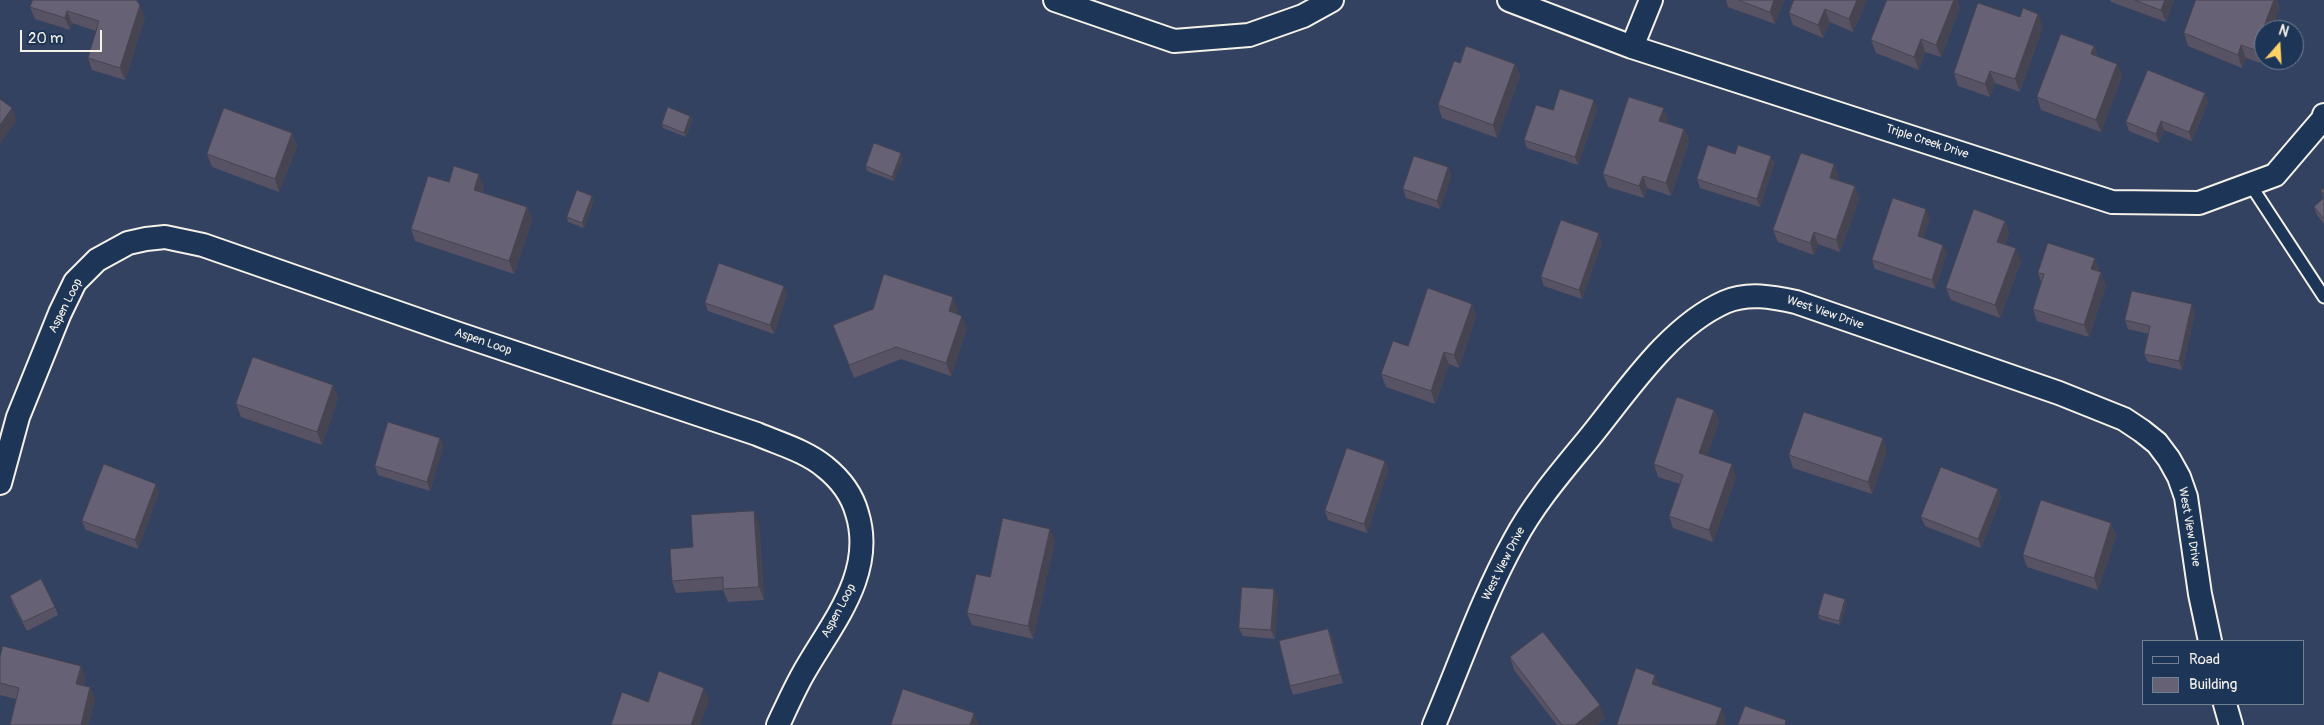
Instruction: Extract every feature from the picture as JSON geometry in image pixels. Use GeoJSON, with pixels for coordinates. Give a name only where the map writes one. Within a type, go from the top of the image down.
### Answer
{"type":"FeatureCollection","features":[{"type":"Feature","properties":{"kind":"street"},"geometry":{"type":"LineString","coordinates":[[1055,0],[1174,41],[1249,35],[1303,16],[1332,0]]}},
{"type":"Feature","properties":{"kind":"street","name":"Triple Creek Drive"},"geometry":{"type":"LineString","coordinates":[[1509,0],[1632,47],[2112,202],[2199,203],[2275,175],[2323,119],[2324,115]]}},
{"type":"Feature","properties":{"kind":"street"},"geometry":{"type":"LineString","coordinates":[[1632,47],[1651,0]]}},
{"type":"Feature","properties":{"kind":"street","name":"Aspen Loop"},"geometry":{"type":"LineString","coordinates":[[0,483],[18,417],[60,312],[75,282],[97,260],[128,243],[165,237],[203,245],[453,332],[757,434],[803,453],[825,466],[842,484],[854,504],[861,526],[863,549],[859,572],[840,615],[802,675],[778,725]]}},
{"type":"Feature","properties":{"kind":"street","name":"West View Drive"},"geometry":{"type":"LineString","coordinates":[[1434,725],[1494,581],[1514,540],[1539,500],[1667,345],[1706,312],[1728,301],[1751,296],[1774,297],[1796,302],[2059,392],[2124,419],[2142,431],[2157,443],[2169,458],[2179,476],[2186,497],[2200,594],[2210,640]]}},
{"type":"Feature","properties":{"kind":"street"},"geometry":{"type":"LineString","coordinates":[[2225,705],[2231,725]]}},
{"type":"Feature","properties":{"kind":"lane"},"geometry":{"type":"LineString","coordinates":[[2250,184],[2324,297]]}},
{"type":"Feature","properties":{"kind":"building"},"geometry":{"type":"Polygon","coordinates":[[[33,0],[136,0],[140,5],[120,68],[88,58],[99,21],[67,11],[65,18],[30,7],[33,0]]]}},
{"type":"Feature","properties":{"kind":"building"},"geometry":{"type":"Polygon","coordinates":[[[1739,0],[1774,0],[1770,12],[1739,0]]]}},
{"type":"Feature","properties":{"kind":"building"},"geometry":{"type":"Polygon","coordinates":[[[1794,0],[1857,0],[1849,19],[1825,9],[1818,25],[1789,13],[1794,0]]]}},
{"type":"Feature","properties":{"kind":"building"},"geometry":{"type":"Polygon","coordinates":[[[1887,0],[1954,0],[1936,45],[1921,39],[1914,57],[1871,40],[1887,0]]]}},
{"type":"Feature","properties":{"kind":"building"},"geometry":{"type":"Polygon","coordinates":[[[2135,0],[2165,0],[2161,10],[2135,0]]]}},
{"type":"Feature","properties":{"kind":"building"},"geometry":{"type":"Polygon","coordinates":[[[2196,0],[2274,0],[2266,20],[2254,20],[2254,50],[2241,45],[2238,55],[2184,33],[2196,0]]]}},
{"type":"Feature","properties":{"kind":"building"},"geometry":{"type":"Polygon","coordinates":[[[1978,3],[2020,17],[2023,8],[2038,14],[2015,79],[1990,71],[1985,84],[1954,73],[1978,3]]]}},
{"type":"Feature","properties":{"kind":"building"},"geometry":{"type":"Polygon","coordinates":[[[2061,34],[2094,46],[2091,54],[2117,64],[2096,120],[2037,97],[2061,34]]]}},
{"type":"Feature","properties":{"kind":"building"},"geometry":{"type":"Polygon","coordinates":[[[1466,46],[1515,64],[1493,125],[1438,105],[1454,61],[1460,63],[1466,46]]]}},
{"type":"Feature","properties":{"kind":"building"},"geometry":{"type":"Polygon","coordinates":[[[2148,70],[2205,93],[2189,132],[2161,121],[2156,134],[2126,122],[2148,70]]]}},
{"type":"Feature","properties":{"kind":"building"},"geometry":{"type":"Polygon","coordinates":[[[1560,89],[1594,100],[1575,157],[1524,140],[1536,105],[1553,110],[1560,89]]]}},
{"type":"Feature","properties":{"kind":"building"},"geometry":{"type":"Polygon","coordinates":[[[1629,97],[1664,108],[1659,121],[1684,129],[1666,183],[1643,176],[1639,186],[1603,174],[1629,97]]]}},
{"type":"Feature","properties":{"kind":"building"},"geometry":{"type":"Polygon","coordinates":[[[0,99],[12,108],[0,125],[0,99]]]}},
{"type":"Feature","properties":{"kind":"building"},"geometry":{"type":"Polygon","coordinates":[[[668,107],[690,116],[684,133],[662,124],[668,107]]]}},
{"type":"Feature","properties":{"kind":"building"},"geometry":{"type":"Polygon","coordinates":[[[224,108],[292,133],[275,179],[207,154],[224,108]]]}},
{"type":"Feature","properties":{"kind":"building"},"geometry":{"type":"Polygon","coordinates":[[[874,143],[901,153],[892,177],[866,166],[874,143]]]}},
{"type":"Feature","properties":{"kind":"building"},"geometry":{"type":"Polygon","coordinates":[[[1708,145],[1735,154],[1738,145],[1771,156],[1757,199],[1697,179],[1708,145]]]}},
{"type":"Feature","properties":{"kind":"building"},"geometry":{"type":"Polygon","coordinates":[[[1801,153],[1834,164],[1830,178],[1855,186],[1836,240],[1814,232],[1810,243],[1773,230],[1801,153]]]}},
{"type":"Feature","properties":{"kind":"building"},"geometry":{"type":"Polygon","coordinates":[[[1414,156],[1448,167],[1437,201],[1403,189],[1414,156]]]}},
{"type":"Feature","properties":{"kind":"building"},"geometry":{"type":"Polygon","coordinates":[[[454,166],[479,174],[474,190],[527,207],[509,261],[411,229],[428,176],[449,182],[454,166]]]}},
{"type":"Feature","properties":{"kind":"building"},"geometry":{"type":"Polygon","coordinates":[[[577,190],[592,196],[582,223],[567,217],[577,190]]]}},
{"type":"Feature","properties":{"kind":"building"},"geometry":{"type":"Polygon","coordinates":[[[1893,198],[1926,209],[1918,236],[1943,245],[1932,280],[1872,260],[1893,198]]]}},
{"type":"Feature","properties":{"kind":"building"},"geometry":{"type":"Polygon","coordinates":[[[2324,198],[2324,219],[2314,207],[2324,198]]]}},
{"type":"Feature","properties":{"kind":"building"},"geometry":{"type":"Polygon","coordinates":[[[1974,209],[2005,221],[1997,242],[2016,248],[1995,305],[1946,288],[1974,209]]]}},
{"type":"Feature","properties":{"kind":"building"},"geometry":{"type":"Polygon","coordinates":[[[1561,220],[1599,233],[1579,290],[1541,277],[1561,220]]]}},
{"type":"Feature","properties":{"kind":"building"},"geometry":{"type":"Polygon","coordinates":[[[2048,243],[2095,258],[2091,269],[2101,272],[2084,325],[2033,309],[2044,274],[2038,273],[2048,243]]]}},
{"type":"Feature","properties":{"kind":"building"},"geometry":{"type":"Polygon","coordinates":[[[719,263],[784,286],[770,325],[705,303],[719,263]]]}},
{"type":"Feature","properties":{"kind":"building"},"geometry":{"type":"Polygon","coordinates":[[[884,274],[953,297],[949,311],[962,316],[946,363],[896,347],[849,365],[833,325],[873,309],[884,274]]]}},
{"type":"Feature","properties":{"kind":"building"},"geometry":{"type":"Polygon","coordinates":[[[1428,288],[1472,304],[1454,355],[1444,352],[1431,391],[1381,374],[1393,341],[1408,346],[1428,288]]]}},
{"type":"Feature","properties":{"kind":"building"},"geometry":{"type":"Polygon","coordinates":[[[2132,291],[2192,304],[2179,361],[2144,354],[2150,326],[2125,320],[2132,291]]]}},
{"type":"Feature","properties":{"kind":"building"},"geometry":{"type":"Polygon","coordinates":[[[253,357],[333,385],[317,432],[236,404],[253,357]]]}},
{"type":"Feature","properties":{"kind":"building"},"geometry":{"type":"Polygon","coordinates":[[[1677,397],[1714,410],[1699,453],[1732,464],[1709,530],[1669,516],[1683,475],[1654,464],[1677,397]]]}},
{"type":"Feature","properties":{"kind":"building"},"geometry":{"type":"Polygon","coordinates":[[[1804,412],[1883,438],[1868,482],[1789,455],[1804,412]]]}},
{"type":"Feature","properties":{"kind":"building"},"geometry":{"type":"Polygon","coordinates":[[[388,422],[440,438],[427,482],[375,466],[388,422]]]}},
{"type":"Feature","properties":{"kind":"building"},"geometry":{"type":"Polygon","coordinates":[[[1347,448],[1385,461],[1364,524],[1325,511],[1347,448]]]}},
{"type":"Feature","properties":{"kind":"building"},"geometry":{"type":"Polygon","coordinates":[[[104,464],[156,484],[135,540],[82,521],[104,464]]]}},
{"type":"Feature","properties":{"kind":"building"},"geometry":{"type":"Polygon","coordinates":[[[1941,467],[1998,489],[1978,539],[1921,517],[1941,467]]]}},
{"type":"Feature","properties":{"kind":"building"},"geometry":{"type":"Polygon","coordinates":[[[2041,500],[2111,523],[2094,578],[2023,555],[2041,500]]]}},
{"type":"Feature","properties":{"kind":"building"},"geometry":{"type":"Polygon","coordinates":[[[754,511],[759,587],[723,589],[723,577],[672,581],[670,549],[693,547],[691,515],[754,511]]]}},
{"type":"Feature","properties":{"kind":"building"},"geometry":{"type":"Polygon","coordinates":[[[1003,518],[1050,529],[1028,626],[967,613],[976,574],[990,577],[1003,518]]]}},
{"type":"Feature","properties":{"kind":"building"},"geometry":{"type":"Polygon","coordinates":[[[41,579],[55,607],[23,622],[10,596],[41,579]]]}},
{"type":"Feature","properties":{"kind":"building"},"geometry":{"type":"Polygon","coordinates":[[[1242,587],[1274,589],[1271,630],[1239,628],[1242,587]]]}},
{"type":"Feature","properties":{"kind":"building"},"geometry":{"type":"Polygon","coordinates":[[[1824,593],[1845,599],[1839,621],[1818,615],[1824,593]]]}},
{"type":"Feature","properties":{"kind":"building"},"geometry":{"type":"Polygon","coordinates":[[[1328,629],[1340,674],[1290,686],[1279,641],[1328,629]]]}},
{"type":"Feature","properties":{"kind":"building"},"geometry":{"type":"Polygon","coordinates":[[[1543,632],[1600,705],[1575,725],[1562,725],[1510,657],[1543,632]]]}},
{"type":"Feature","properties":{"kind":"building"},"geometry":{"type":"Polygon","coordinates":[[[3,646],[81,666],[76,684],[90,687],[81,725],[10,725],[19,688],[0,683],[0,657],[3,646]]]}},
{"type":"Feature","properties":{"kind":"building"},"geometry":{"type":"Polygon","coordinates":[[[1636,668],[1655,675],[1652,684],[1722,708],[1716,725],[1617,725],[1636,668]]]}},
{"type":"Feature","properties":{"kind":"building"},"geometry":{"type":"Polygon","coordinates":[[[659,671],[704,688],[691,725],[611,725],[622,692],[648,702],[659,671]]]}},
{"type":"Feature","properties":{"kind":"building"},"geometry":{"type":"Polygon","coordinates":[[[903,689],[974,713],[970,725],[891,725],[903,689]]]}},
{"type":"Feature","properties":{"kind":"building"},"geometry":{"type":"Polygon","coordinates":[[[1745,706],[1786,720],[1785,725],[1738,725],[1745,706]]]}}]}
